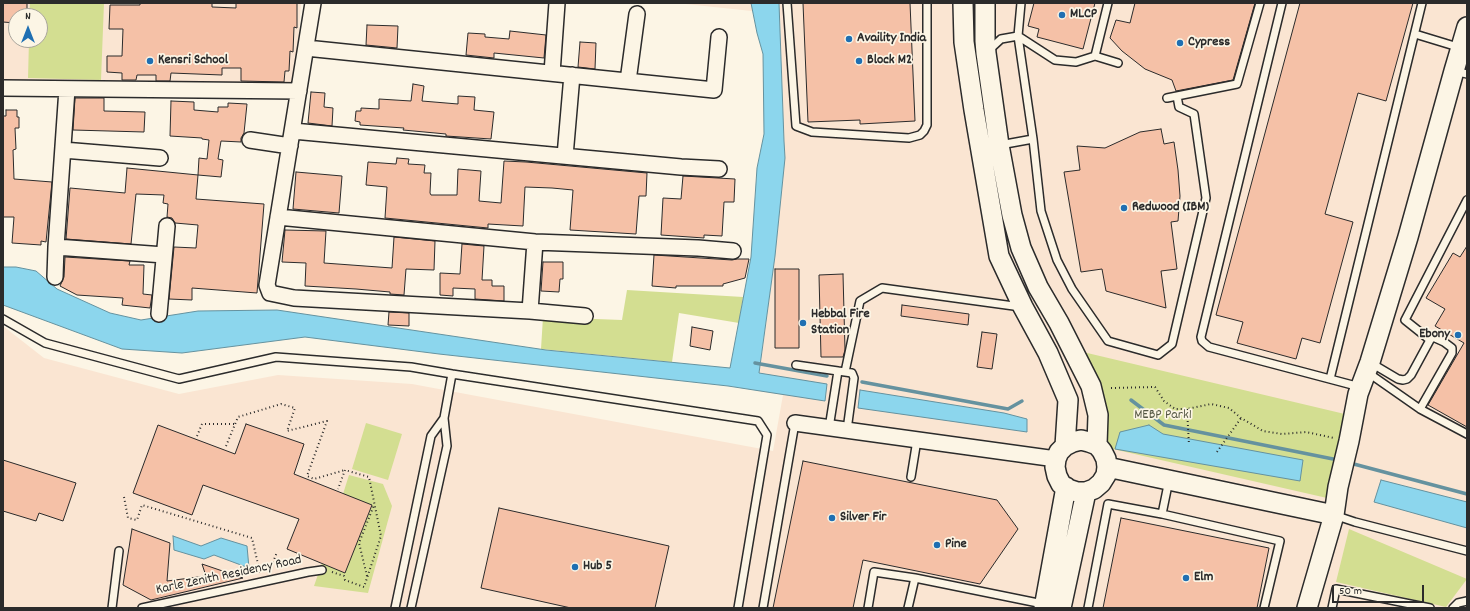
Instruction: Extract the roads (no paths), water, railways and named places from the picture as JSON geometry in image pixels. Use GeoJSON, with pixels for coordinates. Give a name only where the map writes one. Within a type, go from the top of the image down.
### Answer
{"type":"FeatureCollection","features":[{"type":"Feature","properties":{"kind":"street"},"geometry":{"type":"LineString","coordinates":[[313,3],[267,285],[270,293],[294,298],[530,311],[585,316]]}},
{"type":"Feature","properties":{"kind":"street"},"geometry":{"type":"LineString","coordinates":[[552,73],[557,3]]}},
{"type":"Feature","properties":{"kind":"street"},"geometry":{"type":"LineString","coordinates":[[794,423],[917,440],[1061,452],[1073,442],[1081,440],[1096,445],[1102,451],[1106,458],[1106,476],[1094,489],[1086,492],[1077,492],[1061,484],[1057,476],[1055,467],[1061,452],[1068,400],[1048,353],[1023,308],[999,256],[964,42],[963,3]]}},
{"type":"Feature","properties":{"kind":"street"},"geometry":{"type":"LineString","coordinates":[[985,3],[986,53],[999,145],[1012,215],[1022,248],[1038,288],[1060,323],[1091,386],[1098,415],[1096,445]]}},
{"type":"Feature","properties":{"kind":"street"},"geometry":{"type":"LineString","coordinates":[[628,81],[637,14]]}},
{"type":"Feature","properties":{"kind":"street"},"geometry":{"type":"LineString","coordinates":[[1295,608],[1339,481],[1365,374],[1460,72],[1467,27]]}},
{"type":"Feature","properties":{"kind":"street"},"geometry":{"type":"LineString","coordinates":[[306,48],[714,90],[720,37]]}},
{"type":"Feature","properties":{"kind":"street"},"geometry":{"type":"LineString","coordinates":[[565,156],[572,75]]}},
{"type":"Feature","properties":{"kind":"street"},"geometry":{"type":"LineString","coordinates":[[3,88],[299,91]]}},
{"type":"Feature","properties":{"kind":"street"},"geometry":{"type":"LineString","coordinates":[[55,277],[67,89]]}},
{"type":"Feature","properties":{"kind":"street"},"geometry":{"type":"LineString","coordinates":[[293,131],[681,167],[719,169]]}},
{"type":"Feature","properties":{"kind":"street"},"geometry":{"type":"LineString","coordinates":[[250,140],[290,146]]}},
{"type":"Feature","properties":{"kind":"street"},"geometry":{"type":"LineString","coordinates":[[63,150],[160,158]]}},
{"type":"Feature","properties":{"kind":"street"},"geometry":{"type":"LineString","coordinates":[[278,217],[535,242],[733,251]]}},
{"type":"Feature","properties":{"kind":"street"},"geometry":{"type":"LineString","coordinates":[[159,314],[167,226]]}},
{"type":"Feature","properties":{"kind":"street"},"geometry":{"type":"LineString","coordinates":[[530,311],[535,242]]}},
{"type":"Feature","properties":{"kind":"street"},"geometry":{"type":"LineString","coordinates":[[56,247],[164,255]]}},
{"type":"Feature","properties":{"kind":"street"},"geometry":{"type":"LineString","coordinates":[[1107,467],[1328,513]]}},
{"type":"Feature","properties":{"kind":"street"},"geometry":{"type":"LineString","coordinates":[[1050,607],[1066,487]]}},
{"type":"Feature","properties":{"kind":"street"},"geometry":{"type":"LineString","coordinates":[[1050,607],[1086,492]]}},
{"type":"Feature","properties":{"kind":"street"},"geometry":{"type":"LineString","coordinates":[[1307,608],[1328,513]]}},
{"type":"Feature","properties":{"kind":"lane"},"geometry":{"type":"LineString","coordinates":[[787,3],[796,126],[812,132],[909,138],[920,135],[927,125],[927,3]]}},
{"type":"Feature","properties":{"kind":"lane"},"geometry":{"type":"LineString","coordinates":[[1021,3],[1018,36],[1033,139],[1041,211],[1057,260],[1072,289],[1108,341],[1158,355],[1172,344],[1206,198],[1194,114],[1179,107],[1177,96]]}},
{"type":"Feature","properties":{"kind":"lane"},"geometry":{"type":"LineString","coordinates":[[1094,56],[1108,3]]}},
{"type":"Feature","properties":{"kind":"lane"},"geometry":{"type":"LineString","coordinates":[[1167,98],[1237,84],[1260,3]]}},
{"type":"Feature","properties":{"kind":"lane"},"geometry":{"type":"LineString","coordinates":[[1282,3],[1201,337],[1202,341],[1209,348],[1330,379],[1365,374],[1403,380],[1407,379],[1410,375],[1430,340],[1433,338],[1444,342],[1452,348],[1452,353],[1420,409]]}},
{"type":"Feature","properties":{"kind":"lane"},"geometry":{"type":"LineString","coordinates":[[1330,379],[1422,3]]}},
{"type":"Feature","properties":{"kind":"lane"},"geometry":{"type":"LineString","coordinates":[[1415,34],[1464,48]]}},
{"type":"Feature","properties":{"kind":"lane"},"geometry":{"type":"LineString","coordinates":[[986,53],[1001,39],[1018,36],[1055,60],[1076,62],[1094,56],[1118,63]]}},
{"type":"Feature","properties":{"kind":"lane"},"geometry":{"type":"LineString","coordinates":[[999,145],[1033,139]]}},
{"type":"Feature","properties":{"kind":"lane"},"geometry":{"type":"LineString","coordinates":[[1430,340],[1405,320],[1467,200]]}},
{"type":"Feature","properties":{"kind":"lane"},"geometry":{"type":"LineString","coordinates":[[829,428],[841,372],[860,301],[882,288],[1023,308]]}},
{"type":"Feature","properties":{"kind":"lane"},"geometry":{"type":"LineString","coordinates":[[3,319],[45,343],[179,379],[276,357],[411,367],[758,421],[767,435],[738,608]]}},
{"type":"Feature","properties":{"kind":"lane"},"geometry":{"type":"LineString","coordinates":[[796,365],[852,373],[854,378],[847,430]]}},
{"type":"Feature","properties":{"kind":"lane"},"geometry":{"type":"LineString","coordinates":[[411,608],[447,446],[444,418],[452,374]]}},
{"type":"Feature","properties":{"kind":"lane"},"geometry":{"type":"LineString","coordinates":[[1365,374],[1420,409],[1467,434]]}},
{"type":"Feature","properties":{"kind":"lane"},"geometry":{"type":"LineString","coordinates":[[395,608],[431,436],[444,418]]}},
{"type":"Feature","properties":{"kind":"lane"},"geometry":{"type":"LineString","coordinates":[[763,608],[794,423]]}},
{"type":"Feature","properties":{"kind":"lane"},"geometry":{"type":"LineString","coordinates":[[911,477],[917,440]]}},
{"type":"Feature","properties":{"kind":"lane"},"geometry":{"type":"LineString","coordinates":[[1162,514],[1169,480]]}},
{"type":"Feature","properties":{"kind":"lane"},"geometry":{"type":"LineString","coordinates":[[1088,608],[1108,504],[1162,514],[1280,541],[1264,608]]}},
{"type":"Feature","properties":{"kind":"lane"},"geometry":{"type":"LineString","coordinates":[[1328,513],[1355,522],[1467,551]]}},
{"type":"Feature","properties":{"kind":"lane"},"geometry":{"type":"LineString","coordinates":[[112,608],[119,551]]}},
{"type":"Feature","properties":{"kind":"lane","name":"Karle Zenith Residency Road"},"geometry":{"type":"LineString","coordinates":[[142,608],[264,581],[322,570]]}},
{"type":"Feature","properties":{"kind":"lane"},"geometry":{"type":"LineString","coordinates":[[868,608],[874,572],[915,578],[1050,607]]}},
{"type":"Feature","properties":{"kind":"lane"},"geometry":{"type":"LineString","coordinates":[[908,608],[915,578]]}},
{"type":"Feature","properties":{"kind":"lane"},"geometry":{"type":"LineString","coordinates":[[1332,608],[1336,589],[1430,608]]}},
{"type":"Feature","properties":{"kind":"lane"},"geometry":{"type":"LineString","coordinates":[[1453,608],[1458,604],[1467,601]]}},
{"type":"Feature","properties":{"kind":"water"},"geometry":{"type":"Polygon","coordinates":[[[751,3],[779,3],[785,158],[775,256],[759,373],[827,384],[825,401],[728,386],[439,354],[305,337],[182,353],[122,349],[3,305],[3,267],[16,267],[36,271],[57,289],[110,313],[141,320],[198,311],[277,310],[546,350],[730,368],[751,257],[757,168],[764,134],[763,54],[751,3]]]}},
{"type":"Feature","properties":{"kind":"water"},"geometry":{"type":"Polygon","coordinates":[[[860,390],[1004,413],[1027,419],[1027,432],[858,408],[860,390]]]}},
{"type":"Feature","properties":{"kind":"water"},"geometry":{"type":"Polygon","coordinates":[[[1149,425],[1163,434],[1303,460],[1300,481],[1115,449],[1120,432],[1149,425]]]}},
{"type":"Feature","properties":{"kind":"water"},"geometry":{"type":"Polygon","coordinates":[[[1381,480],[1467,502],[1467,528],[1374,502],[1381,480]]]}},
{"type":"Feature","properties":{"kind":"water"},"geometry":{"type":"Polygon","coordinates":[[[173,536],[201,546],[221,538],[247,546],[249,568],[214,555],[204,559],[174,550],[173,536]]]}},
{"type":"Feature","properties":{"kind":"waterway"},"geometry":{"type":"LineString","coordinates":[[755,363],[827,376]]}},
{"type":"Feature","properties":{"kind":"waterway"},"geometry":{"type":"LineString","coordinates":[[862,382],[1008,409],[1022,401]]}},
{"type":"Feature","properties":{"kind":"waterway"},"geometry":{"type":"LineString","coordinates":[[1131,400],[1164,425],[1338,460]]}},
{"type":"Feature","properties":{"kind":"waterway"},"geometry":{"type":"LineString","coordinates":[[1350,463],[1467,494]]}},
{"type":"Feature","properties":{"kind":"place","name":"MLCP"},"geometry":{"type":"Point","coordinates":[1062,15]}},
{"type":"Feature","properties":{"kind":"place","name":"Availity India"},"geometry":{"type":"Point","coordinates":[849,39]}},
{"type":"Feature","properties":{"kind":"place","name":"Cypress"},"geometry":{"type":"Point","coordinates":[1180,43]}},
{"type":"Feature","properties":{"kind":"place","name":"Kensri School"},"geometry":{"type":"Point","coordinates":[150,61]}},
{"type":"Feature","properties":{"kind":"place","name":"Block M2"},"geometry":{"type":"Point","coordinates":[859,61]}},
{"type":"Feature","properties":{"kind":"place","name":"Redwood (IBM)"},"geometry":{"type":"Point","coordinates":[1124,208]}},
{"type":"Feature","properties":{"kind":"place","name":"Hebbal Fire Station"},"geometry":{"type":"Point","coordinates":[803,323]}},
{"type":"Feature","properties":{"kind":"place","name":"Ebony"},"geometry":{"type":"Point","coordinates":[1458,335]}},
{"type":"Feature","properties":{"kind":"place","name":"Silver Fir"},"geometry":{"type":"Point","coordinates":[832,518]}},
{"type":"Feature","properties":{"kind":"place","name":"Pine"},"geometry":{"type":"Point","coordinates":[937,545]}},
{"type":"Feature","properties":{"kind":"place","name":"Hub 5"},"geometry":{"type":"Point","coordinates":[575,567]}},
{"type":"Feature","properties":{"kind":"place","name":"Elm"},"geometry":{"type":"Point","coordinates":[1186,578]}},
{"type":"Feature","properties":{"kind":"park label","name":"MEBP Park1"},"geometry":{"type":"Point","coordinates":[1163,416]}}]}
